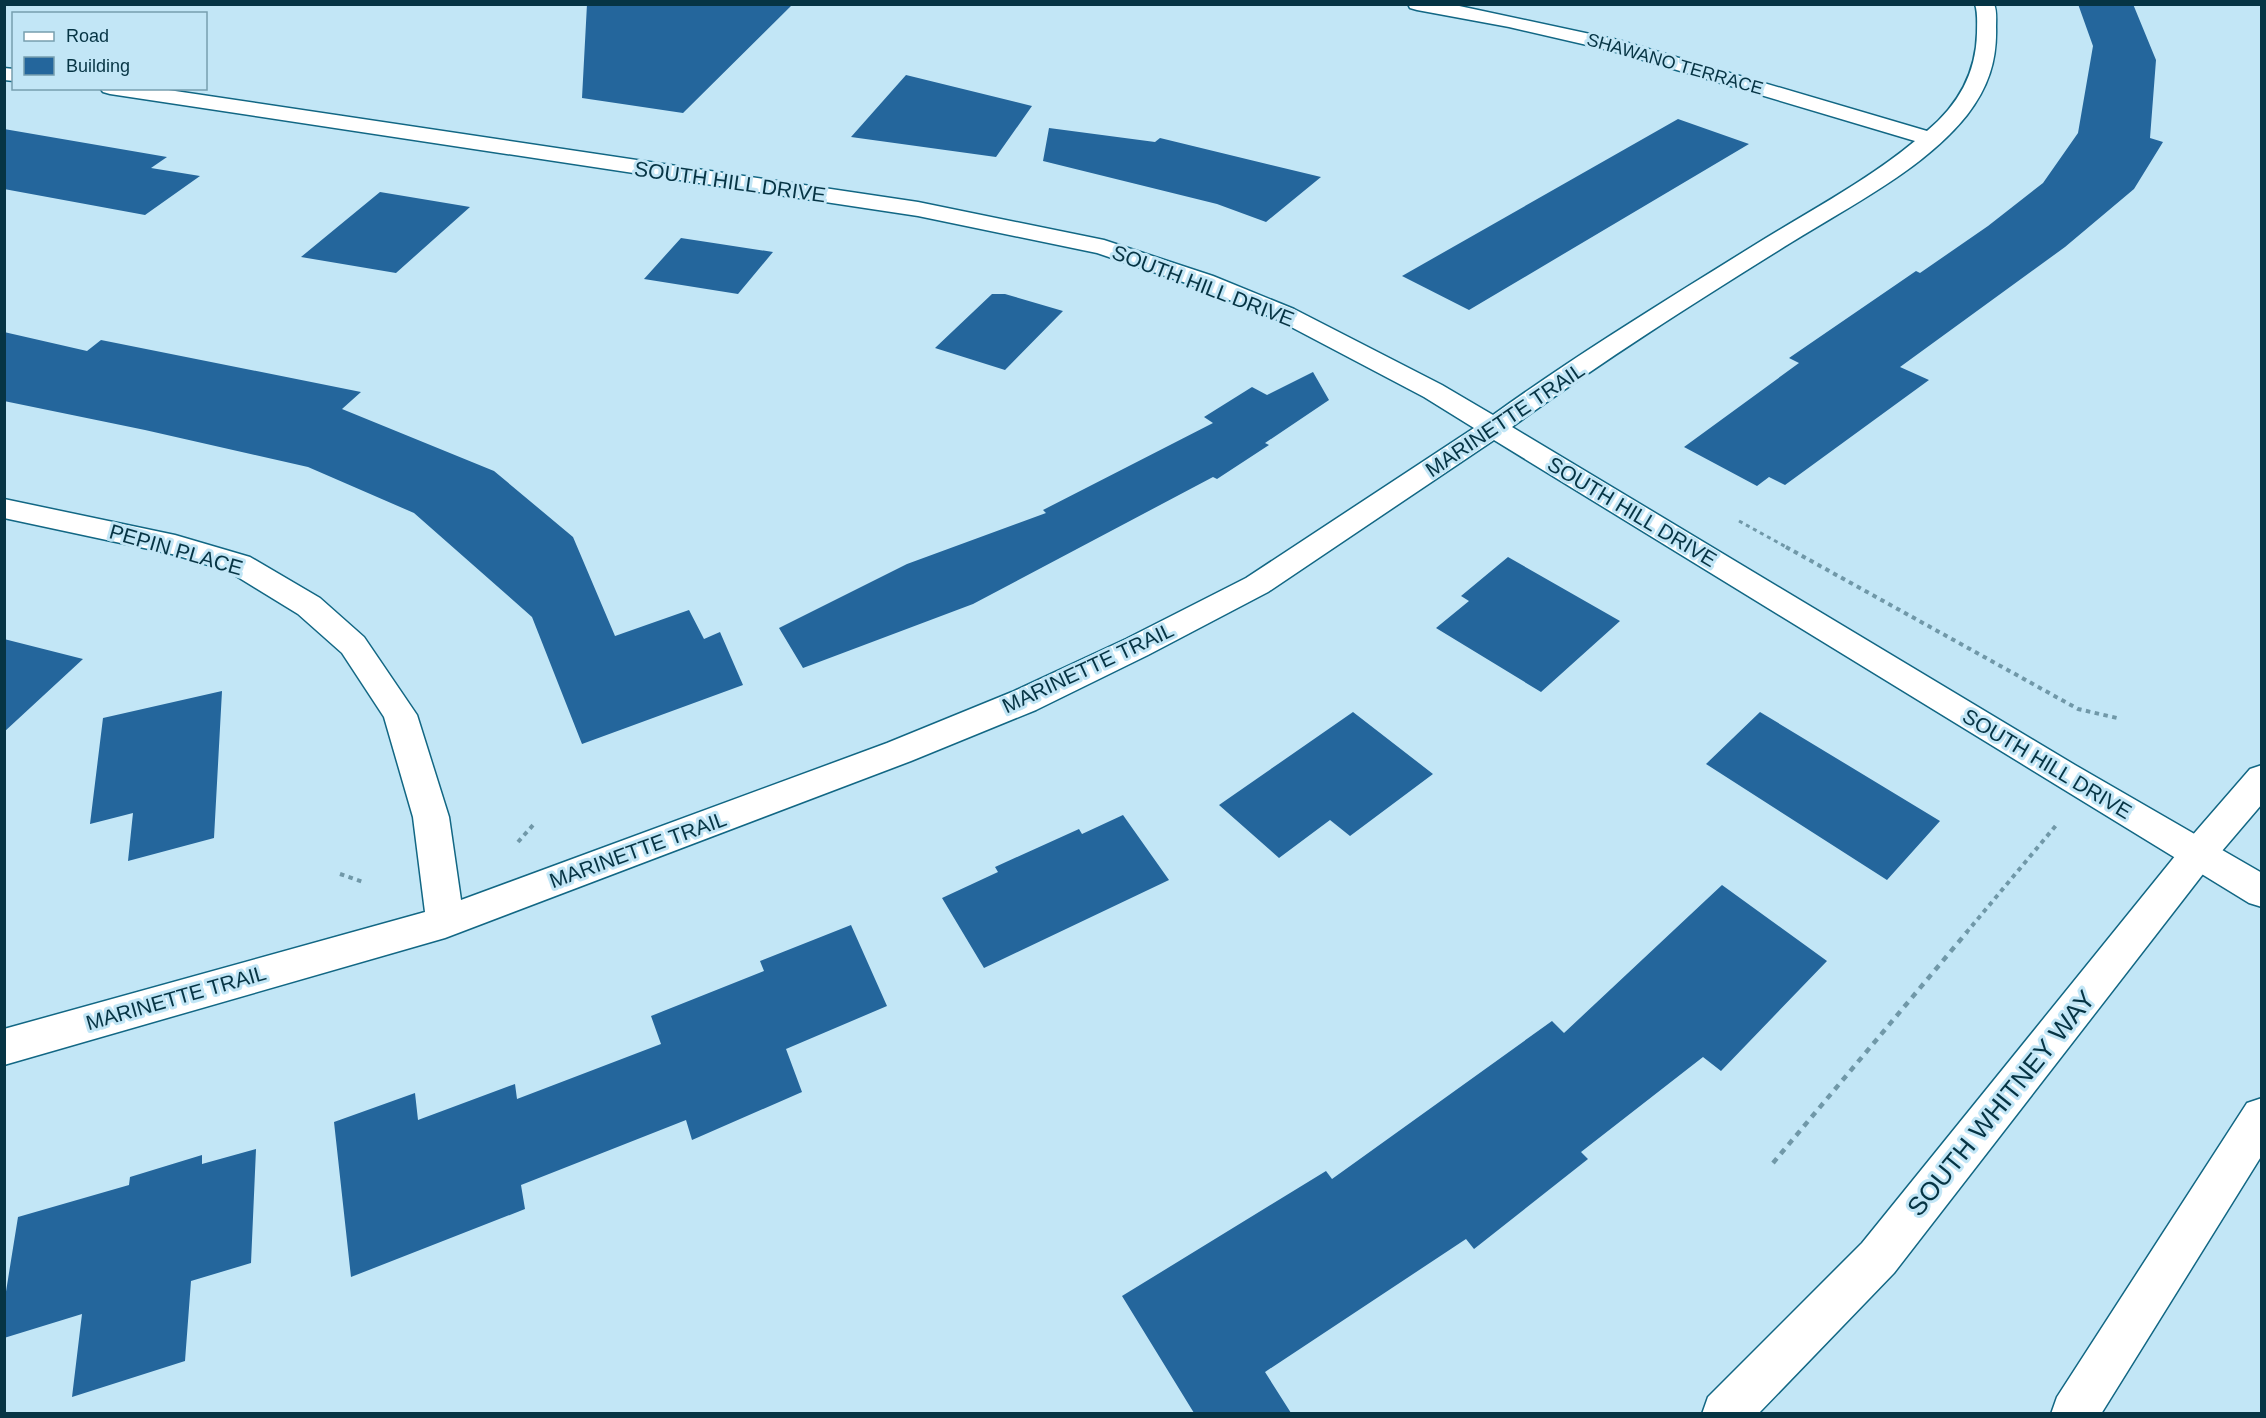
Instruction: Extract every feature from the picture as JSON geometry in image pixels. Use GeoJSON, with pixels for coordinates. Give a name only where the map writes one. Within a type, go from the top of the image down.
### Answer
{"type":"FeatureCollection","features":[{"type":"Feature","properties":{"kind":"street","name":"SHAWANO TERRACE"},"geometry":{"type":"LineString","coordinates":[[1417,4],[1509,21],[1618,46],[1930,139]]}},
{"type":"Feature","properties":{"kind":"street","name":"MARINETTE TRAIL"},"geometry":{"type":"LineString","coordinates":[[4,1047],[445,922],[899,752],[1035,696],[1257,585],[1551,387],[1863,187],[1930,139],[1951,120],[1975,88],[1987,51],[1984,4]]}},
{"type":"Feature","properties":{"kind":"street","name":"SOUTH HILL DRIVE"},"geometry":{"type":"LineString","coordinates":[[123,90],[918,209],[1104,247],[1204,281],[1284,314],[1433,391],[2197,855],[2262,892]]}},
{"type":"Feature","properties":{"kind":"street","name":"PEPIN PLACE"},"geometry":{"type":"LineString","coordinates":[[4,508],[175,545],[239,564],[309,606],[354,645],[400,715],[431,817],[445,922]]}},
{"type":"Feature","properties":{"kind":"street","name":"SOUTH WHITNEY WAY"},"geometry":{"type":"LineString","coordinates":[[1725,1413],[1878,1258],[2197,855],[2262,778]]}},
{"type":"Feature","properties":{"kind":"street"},"geometry":{"type":"LineString","coordinates":[[2074,1413],[2262,1117]]}},
{"type":"Feature","properties":{"kind":"path"},"geometry":{"type":"LineString","coordinates":[[1730,516],[2078,709],[2117,718]]}},
{"type":"Feature","properties":{"kind":"path"},"geometry":{"type":"LineString","coordinates":[[1773,1162],[2061,820]]}},
{"type":"Feature","properties":{"kind":"path"},"geometry":{"type":"LineString","coordinates":[[518,842],[534,824]]}},
{"type":"Feature","properties":{"kind":"path"},"geometry":{"type":"LineString","coordinates":[[340,874],[363,882]]}},
{"type":"Feature","properties":{"kind":"building"},"geometry":{"type":"Polygon","coordinates":[[[587,4],[793,4],[683,113],[582,98],[587,4]]]}},
{"type":"Feature","properties":{"kind":"building"},"geometry":{"type":"Polygon","coordinates":[[[2078,4],[2133,4],[2156,60],[2150,138],[2163,142],[2134,189],[2065,247],[1900,367],[1929,380],[1785,485],[1769,477],[1757,486],[1684,447],[1799,363],[1789,358],[1916,271],[1920,273],[1988,226],[2043,183],[2078,133],[2093,46],[2078,4]]]}},
{"type":"Feature","properties":{"kind":"building"},"geometry":{"type":"Polygon","coordinates":[[[906,75],[1032,106],[996,157],[851,137],[906,75]]]}},
{"type":"Feature","properties":{"kind":"building"},"geometry":{"type":"Polygon","coordinates":[[[1678,119],[1749,144],[1469,310],[1402,276],[1678,119]]]}},
{"type":"Feature","properties":{"kind":"building"},"geometry":{"type":"Polygon","coordinates":[[[1049,128],[1155,142],[1160,138],[1321,177],[1266,222],[1217,204],[1043,161],[1049,128]]]}},
{"type":"Feature","properties":{"kind":"building"},"geometry":{"type":"Polygon","coordinates":[[[4,129],[167,157],[151,168],[200,176],[145,215],[4,189],[4,129]]]}},
{"type":"Feature","properties":{"kind":"building"},"geometry":{"type":"Polygon","coordinates":[[[380,192],[470,207],[396,273],[301,257],[380,192]]]}},
{"type":"Feature","properties":{"kind":"building"},"geometry":{"type":"Polygon","coordinates":[[[681,238],[773,252],[738,294],[644,279],[681,238]]]}},
{"type":"Feature","properties":{"kind":"building"},"geometry":{"type":"Polygon","coordinates":[[[992,294],[1005,294],[1063,311],[1005,370],[935,348],[992,294]]]}},
{"type":"Feature","properties":{"kind":"building"},"geometry":{"type":"Polygon","coordinates":[[[4,332],[87,351],[101,340],[361,392],[342,409],[494,471],[573,537],[615,636],[689,610],[704,639],[720,632],[743,685],[582,744],[532,617],[414,513],[308,467],[4,401],[4,332]]]}},
{"type":"Feature","properties":{"kind":"building"},"geometry":{"type":"Polygon","coordinates":[[[1313,372],[1329,400],[1265,443],[1269,445],[1217,479],[1213,477],[973,604],[803,668],[779,628],[907,564],[1046,513],[1043,510],[1213,423],[1204,417],[1252,387],[1267,395],[1313,372]]]}},
{"type":"Feature","properties":{"kind":"building"},"geometry":{"type":"Polygon","coordinates":[[[1508,557],[1620,621],[1541,692],[1436,628],[1469,601],[1461,596],[1508,557]]]}},
{"type":"Feature","properties":{"kind":"building"},"geometry":{"type":"Polygon","coordinates":[[[4,639],[83,659],[4,732],[4,639]]]}},
{"type":"Feature","properties":{"kind":"building"},"geometry":{"type":"Polygon","coordinates":[[[222,691],[214,838],[128,861],[133,813],[90,824],[103,718],[222,691]]]}},
{"type":"Feature","properties":{"kind":"building"},"geometry":{"type":"Polygon","coordinates":[[[1353,712],[1433,774],[1350,836],[1330,820],[1279,858],[1219,805],[1353,712]]]}},
{"type":"Feature","properties":{"kind":"building"},"geometry":{"type":"Polygon","coordinates":[[[1760,712],[1940,821],[1887,880],[1706,764],[1760,712]]]}},
{"type":"Feature","properties":{"kind":"building"},"geometry":{"type":"Polygon","coordinates":[[[1123,815],[1169,880],[984,968],[942,898],[998,872],[995,867],[1079,829],[1082,834],[1123,815]]]}},
{"type":"Feature","properties":{"kind":"building"},"geometry":{"type":"Polygon","coordinates":[[[1722,885],[1827,961],[1721,1071],[1703,1057],[1581,1152],[1588,1159],[1474,1249],[1466,1239],[1265,1372],[1291,1413],[1194,1413],[1122,1296],[1326,1171],[1332,1179],[1552,1021],[1564,1033],[1722,885]]]}},
{"type":"Feature","properties":{"kind":"building"},"geometry":{"type":"Polygon","coordinates":[[[851,925],[887,1006],[786,1049],[802,1092],[692,1140],[686,1120],[521,1185],[525,1209],[351,1277],[334,1122],[415,1093],[418,1120],[515,1084],[517,1099],[661,1044],[651,1016],[764,971],[760,961],[851,925]]]}},
{"type":"Feature","properties":{"kind":"building"},"geometry":{"type":"Polygon","coordinates":[[[256,1149],[251,1263],[191,1281],[185,1361],[72,1397],[82,1314],[4,1338],[4,1304],[18,1217],[129,1185],[130,1177],[202,1155],[202,1164],[256,1149]]]}}]}
